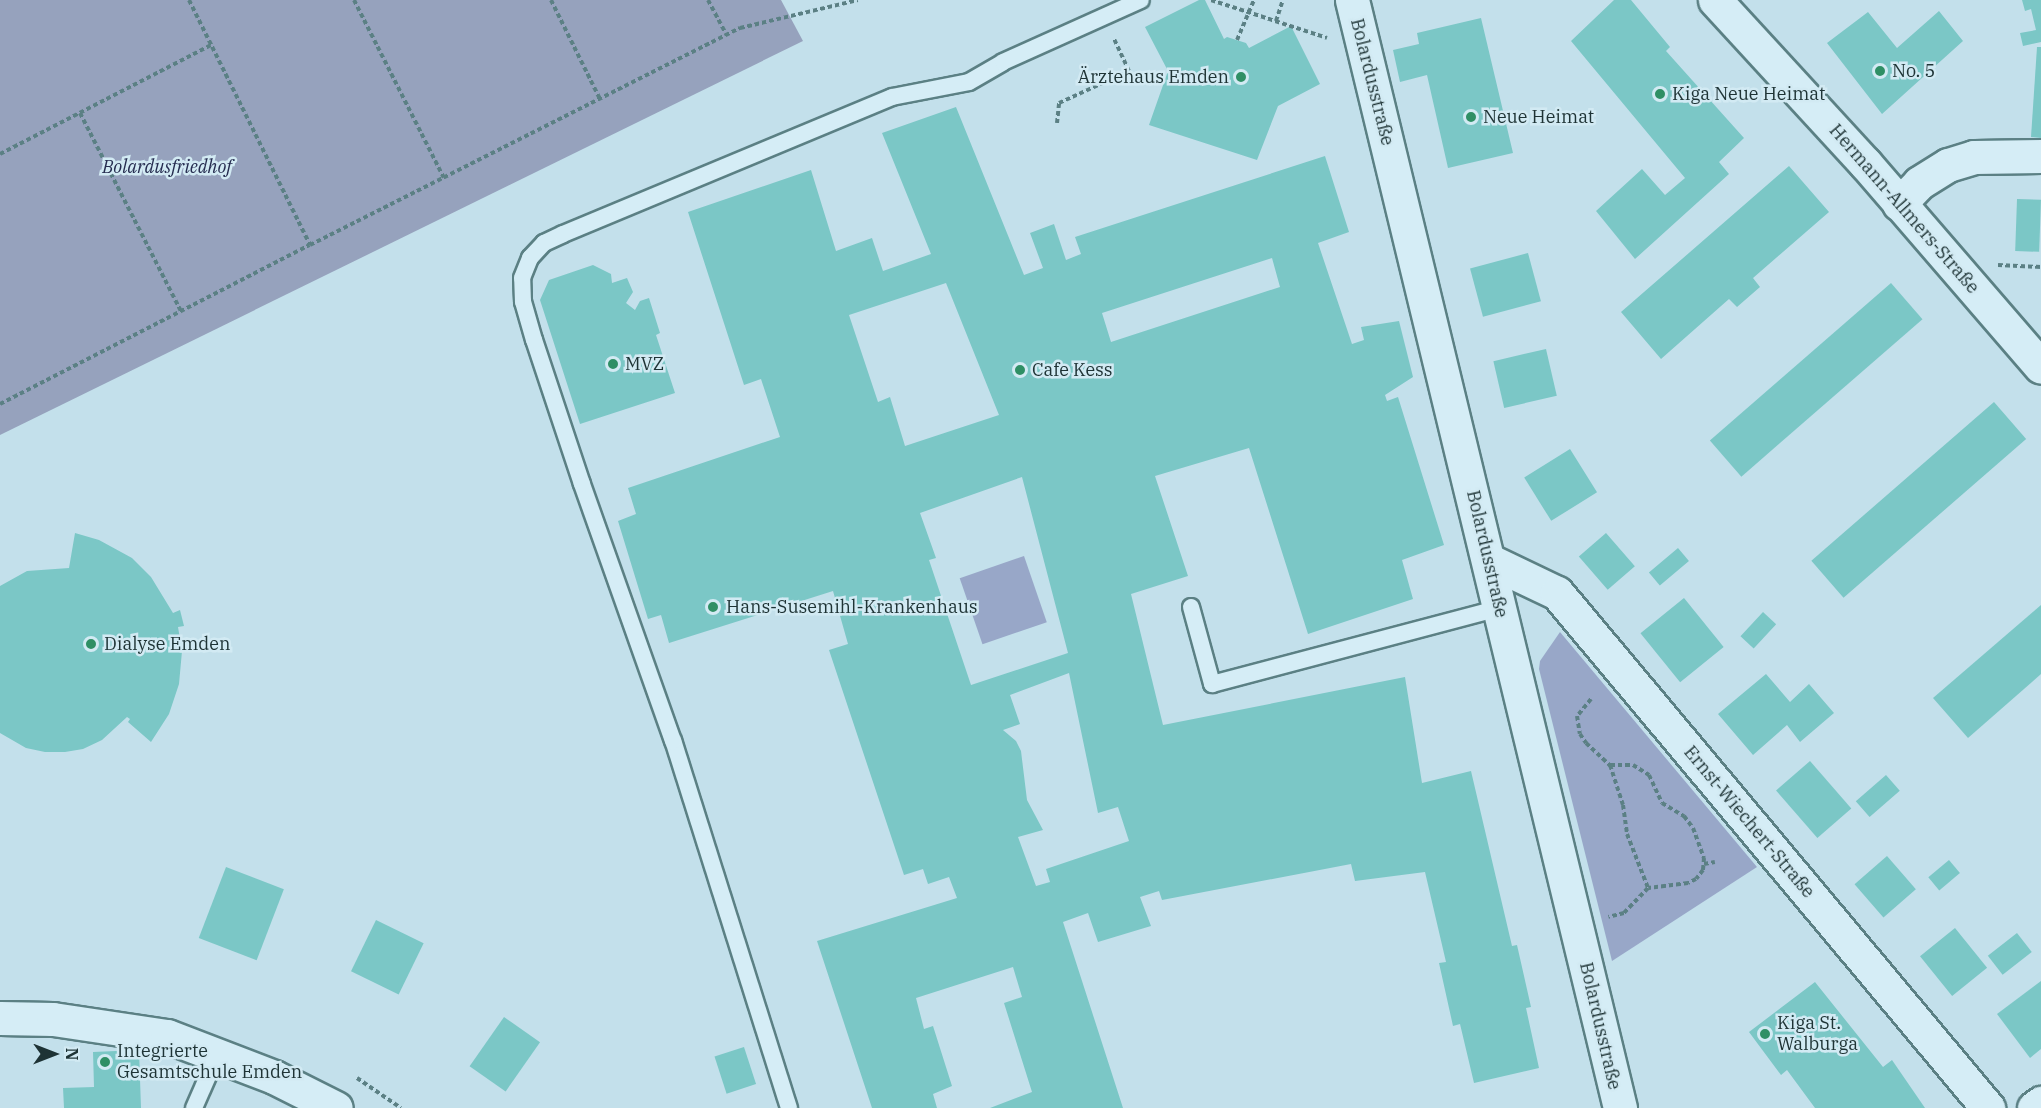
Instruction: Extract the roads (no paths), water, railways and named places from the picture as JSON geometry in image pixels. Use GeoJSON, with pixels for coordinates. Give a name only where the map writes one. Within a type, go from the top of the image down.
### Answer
{"type":"FeatureCollection","features":[{"type":"Feature","properties":{"kind":"street","name":"Bolardusstraße"},"geometry":{"type":"LineString","coordinates":[[1352,0],[1490,561],[1620,1108]]}},
{"type":"Feature","properties":{"kind":"street","name":"Hermann-Allmers-Straße"},"geometry":{"type":"LineString","coordinates":[[1715,0],[1899,204],[2041,367]]}},
{"type":"Feature","properties":{"kind":"street"},"geometry":{"type":"LineString","coordinates":[[1899,204],[1919,183],[1948,165],[1974,157],[2041,156]]}},
{"type":"Feature","properties":{"kind":"street","name":"Ernst-Wiechert-Straße"},"geometry":{"type":"LineString","coordinates":[[1490,561],[1557,593],[1988,1108]]}},
{"type":"Feature","properties":{"kind":"street"},"geometry":{"type":"LineString","coordinates":[[0,1018],[53,1019],[143,1031],[187,1041],[274,1077],[336,1108]]}},
{"type":"Feature","properties":{"kind":"street"},"geometry":{"type":"LineString","coordinates":[[2034,1108],[2041,1103]]}},
{"type":"Feature","properties":{"kind":"lane"},"geometry":{"type":"LineString","coordinates":[[789,1108],[673,741],[582,484],[538,350],[523,302],[522,278],[530,258],[544,243],[563,234],[892,97],[969,82],[1004,62],[1141,0]]}},
{"type":"Feature","properties":{"kind":"lane"},"geometry":{"type":"LineString","coordinates":[[1191,607],[1212,684],[1500,608]]}},
{"type":"Feature","properties":{"kind":"lane"},"geometry":{"type":"LineString","coordinates":[[194,1108],[218,1053]]}},
{"type":"Feature","properties":{"kind":"place","name":"No. 5"},"geometry":{"type":"Point","coordinates":[1880,71]}},
{"type":"Feature","properties":{"kind":"place","name":"Ärztehaus Emden"},"geometry":{"type":"Point","coordinates":[1241,77]}},
{"type":"Feature","properties":{"kind":"place","name":"Kiga Neue Heimat"},"geometry":{"type":"Point","coordinates":[1660,94]}},
{"type":"Feature","properties":{"kind":"place","name":"Neue Heimat"},"geometry":{"type":"Point","coordinates":[1471,117]}},
{"type":"Feature","properties":{"kind":"place","name":"MVZ"},"geometry":{"type":"Point","coordinates":[613,364]}},
{"type":"Feature","properties":{"kind":"place","name":"Cafe Kess"},"geometry":{"type":"Point","coordinates":[1020,370]}},
{"type":"Feature","properties":{"kind":"place","name":"Hans-Susemihl-Krankenhaus"},"geometry":{"type":"Point","coordinates":[713,607]}},
{"type":"Feature","properties":{"kind":"place","name":"Dialyse Emden"},"geometry":{"type":"Point","coordinates":[91,644]}},
{"type":"Feature","properties":{"kind":"place","name":"Kiga St. Walburga"},"geometry":{"type":"Point","coordinates":[1765,1034]}},
{"type":"Feature","properties":{"kind":"place","name":"Integrierte Gesamtschule Emden"},"geometry":{"type":"Point","coordinates":[105,1062]}},
{"type":"Feature","properties":{"kind":"park label","name":"Bolardusfriedhof"},"geometry":{"type":"Point","coordinates":[167,167]}}]}
